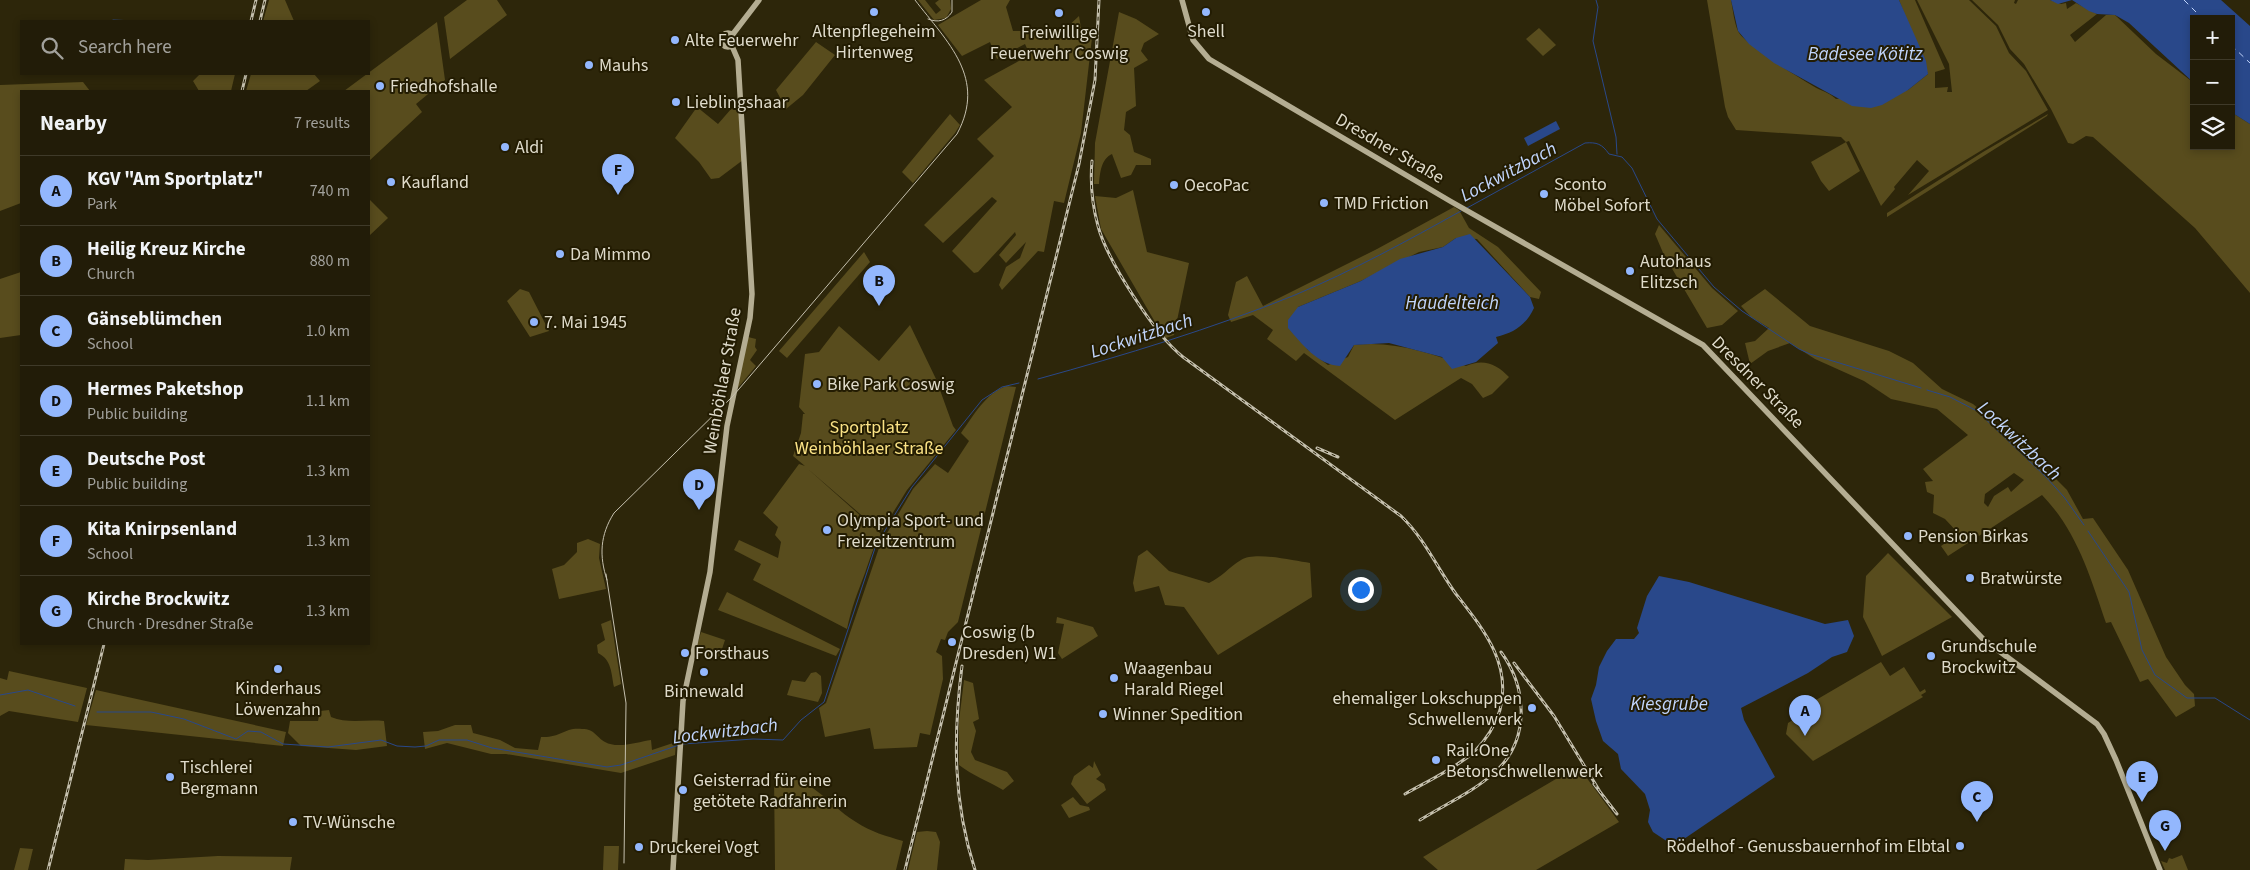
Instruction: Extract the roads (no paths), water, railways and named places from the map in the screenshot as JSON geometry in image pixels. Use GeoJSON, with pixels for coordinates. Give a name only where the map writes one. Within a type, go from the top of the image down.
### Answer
{"type":"FeatureCollection","features":[{"type":"Feature","properties":{"kind":"main road"},"geometry":{"type":"LineString","coordinates":[[733,34],[759,0]]}},
{"type":"Feature","properties":{"kind":"main road","name":"Dresdner Straße"},"geometry":{"type":"LineString","coordinates":[[1182,0],[1193,40],[1209,59],[1461,208],[1703,345],[1982,639],[2097,724],[2104,734],[2116,760],[2160,870]]}},
{"type":"Feature","properties":{"kind":"main road"},"geometry":{"type":"LineString","coordinates":[[725,33],[733,34],[735,40],[732,46],[723,45],[721,37],[725,33]]}},
{"type":"Feature","properties":{"kind":"main road","name":"Weinböhlaer Straße"},"geometry":{"type":"LineString","coordinates":[[673,870],[683,701],[710,572],[727,426],[750,318],[752,294],[738,60],[732,46]]}},
{"type":"Feature","properties":{"kind":"water","name":"Badesee Kötitz"},"geometry":{"type":"Polygon","coordinates":[[[1731,0],[1899,0],[1926,61],[1928,74],[1908,90],[1882,105],[1871,108],[1852,106],[1774,63],[1749,44],[1738,31],[1731,0]]]}},
{"type":"Feature","properties":{"kind":"water"},"geometry":{"type":"Polygon","coordinates":[[[2050,0],[2072,0],[2058,4],[2050,0]]]}},
{"type":"Feature","properties":{"kind":"water"},"geometry":{"type":"Polygon","coordinates":[[[2072,0],[2221,0],[2250,26],[2250,124],[2235,115],[2235,15],[2190,15],[2190,79],[2129,23],[2115,15],[2097,14],[2072,0]]]}},
{"type":"Feature","properties":{"kind":"water"},"geometry":{"type":"Polygon","coordinates":[[[1556,121],[1560,129],[1528,146],[1524,138],[1556,121]]]}},
{"type":"Feature","properties":{"kind":"water","name":"Haudelteich"},"geometry":{"type":"Polygon","coordinates":[[[1470,234],[1530,297],[1534,308],[1523,324],[1508,333],[1496,337],[1498,343],[1476,362],[1452,369],[1442,357],[1389,343],[1354,345],[1340,366],[1332,365],[1311,353],[1288,328],[1288,320],[1298,307],[1361,281],[1400,259],[1443,247],[1456,238],[1470,234]]]}},
{"type":"Feature","properties":{"kind":"water","name":"Kiesgrube"},"geometry":{"type":"Polygon","coordinates":[[[1659,576],[1689,582],[1825,624],[1848,620],[1854,636],[1847,652],[1832,657],[1808,673],[1741,708],[1744,720],[1775,777],[1681,841],[1668,842],[1653,832],[1648,822],[1650,810],[1645,794],[1621,769],[1618,754],[1603,741],[1591,699],[1599,667],[1607,651],[1616,639],[1634,639],[1639,633],[1637,628],[1647,596],[1659,576]]]}},
{"type":"Feature","properties":{"kind":"waterway"},"geometry":{"type":"LineString","coordinates":[[1596,0],[1598,7],[1593,41],[1616,137],[1617,154]]}},
{"type":"Feature","properties":{"kind":"waterway","name":"Lockwitzbach"},"geometry":{"type":"LineString","coordinates":[[1467,208],[1585,143],[1599,144],[1609,154],[1622,157],[1632,168],[1657,219],[1714,287],[1742,311],[1799,349],[1810,354],[1921,388]]}},
{"type":"Feature","properties":{"kind":"waterway","name":"Lockwitzbach"},"geometry":{"type":"LineString","coordinates":[[1038,379],[1168,341],[1295,295],[1358,266],[1461,211]]}},
{"type":"Feature","properties":{"kind":"waterway","name":"Lockwitzbach"},"geometry":{"type":"LineString","coordinates":[[683,744],[753,739],[783,740],[801,720],[824,702],[876,545],[912,487],[982,400],[1002,387],[1019,383]]}},
{"type":"Feature","properties":{"kind":"waterway","name":"Lockwitzbach"},"geometry":{"type":"LineString","coordinates":[[1927,390],[1950,397],[1977,411],[2046,477],[2064,497],[2084,525]]}},
{"type":"Feature","properties":{"kind":"waterway","name":"Lockwitzbach"},"geometry":{"type":"LineString","coordinates":[[2088,531],[2129,592],[2142,650],[2155,675],[2187,698],[2215,698],[2250,720]]}},
{"type":"Feature","properties":{"kind":"waterway","name":"Lockwitzbach"},"geometry":{"type":"LineString","coordinates":[[0,695],[28,690],[75,706]]}},
{"type":"Feature","properties":{"kind":"waterway","name":"Lockwitzbach"},"geometry":{"type":"LineString","coordinates":[[97,712],[151,712],[184,719],[236,739],[248,731],[261,732],[283,744],[328,747],[381,740],[397,746],[415,747],[426,746],[439,740],[467,740],[492,748],[607,767],[621,765],[679,745]]}},
{"type":"Feature","properties":{"kind":"tram line"},"geometry":{"type":"LineString","coordinates":[[607,580],[604,571],[602,546],[606,529],[614,513],[733,396],[957,134],[965,114],[968,95],[966,78],[960,62],[951,47],[915,0]]}},
{"type":"Feature","properties":{"kind":"tram line"},"geometry":{"type":"LineString","coordinates":[[928,19],[938,21],[947,17],[952,12],[952,0]]}},
{"type":"Feature","properties":{"kind":"tram line"},"geometry":{"type":"LineString","coordinates":[[606,574],[626,703],[624,863]]}},
{"type":"Feature","properties":{"kind":"railway"},"geometry":{"type":"LineString","coordinates":[[251,20],[256,0]]}},
{"type":"Feature","properties":{"kind":"railway"},"geometry":{"type":"LineString","coordinates":[[260,20],[265,0]]}},
{"type":"Feature","properties":{"kind":"railway"},"geometry":{"type":"LineString","coordinates":[[905,870],[1079,164],[1095,80],[1099,0]]}},
{"type":"Feature","properties":{"kind":"railway"},"geometry":{"type":"LineString","coordinates":[[242,90],[246,75]]}},
{"type":"Feature","properties":{"kind":"railway"},"geometry":{"type":"LineString","coordinates":[[1092,161],[1091,185],[1093,202],[1103,240],[1121,277],[1159,332],[1183,357],[1401,516],[1424,544],[1493,648],[1502,677],[1503,693],[1500,710],[1490,732],[1474,752],[1458,764],[1405,794]]}},
{"type":"Feature","properties":{"kind":"railway"},"geometry":{"type":"LineString","coordinates":[[1317,448],[1338,457]]}},
{"type":"Feature","properties":{"kind":"railway"},"geometry":{"type":"LineString","coordinates":[[48,870],[104,645]]}},
{"type":"Feature","properties":{"kind":"railway"},"geometry":{"type":"LineString","coordinates":[[1420,820],[1486,780],[1506,760],[1514,746],[1519,730],[1520,698],[1510,667],[1501,652]]}},
{"type":"Feature","properties":{"kind":"railway"},"geometry":{"type":"LineString","coordinates":[[1514,663],[1554,716],[1599,790]]}},
{"type":"Feature","properties":{"kind":"railway"},"geometry":{"type":"LineString","coordinates":[[962,666],[957,718],[957,769],[962,819],[975,870]]}},
{"type":"Feature","properties":{"kind":"railway"},"geometry":{"type":"LineString","coordinates":[[1594,784],[1617,814]]}},
{"type":"Feature","properties":{"kind":"place","name":"Altenpflegeheim Hirtenweg"},"geometry":{"type":"Point","coordinates":[874,12]}},
{"type":"Feature","properties":{"kind":"place","name":"Shell"},"geometry":{"type":"Point","coordinates":[1206,12]}},
{"type":"Feature","properties":{"kind":"place","name":"Freiwillige Feuerwehr Coswig"},"geometry":{"type":"Point","coordinates":[1059,13]}},
{"type":"Feature","properties":{"kind":"place","name":"Alte Feuerwehr"},"geometry":{"type":"Point","coordinates":[675,40]}},
{"type":"Feature","properties":{"kind":"place","name":"Mauhs"},"geometry":{"type":"Point","coordinates":[589,65]}},
{"type":"Feature","properties":{"kind":"place","name":"Friedhofshalle"},"geometry":{"type":"Point","coordinates":[380,86]}},
{"type":"Feature","properties":{"kind":"place","name":"Lieblingshaar"},"geometry":{"type":"Point","coordinates":[676,102]}},
{"type":"Feature","properties":{"kind":"place","name":"Aldi"},"geometry":{"type":"Point","coordinates":[505,147]}},
{"type":"Feature","properties":{"kind":"place","name":"Kaufland"},"geometry":{"type":"Point","coordinates":[391,182]}},
{"type":"Feature","properties":{"kind":"place","name":"OecoPac"},"geometry":{"type":"Point","coordinates":[1174,185]}},
{"type":"Feature","properties":{"kind":"place","name":"Sconto Möbel Sofort"},"geometry":{"type":"Point","coordinates":[1544,194]}},
{"type":"Feature","properties":{"kind":"place","name":"Kita Knirpsenland"},"geometry":{"type":"Point","coordinates":[618,195]}},
{"type":"Feature","properties":{"kind":"place","name":"TMD Friction"},"geometry":{"type":"Point","coordinates":[1324,203]}},
{"type":"Feature","properties":{"kind":"place","name":"Da Mimmo"},"geometry":{"type":"Point","coordinates":[560,254]}},
{"type":"Feature","properties":{"kind":"place","name":"Autohaus Elitzsch"},"geometry":{"type":"Point","coordinates":[1630,271]}},
{"type":"Feature","properties":{"kind":"place","name":"Heilig Kreuz Kirche"},"geometry":{"type":"Point","coordinates":[879,306]}},
{"type":"Feature","properties":{"kind":"place","name":"7. Mai 1945"},"geometry":{"type":"Point","coordinates":[534,322]}},
{"type":"Feature","properties":{"kind":"place","name":"Bike Park Coswig"},"geometry":{"type":"Point","coordinates":[817,384]}},
{"type":"Feature","properties":{"kind":"place","name":"Hermes Paketshop"},"geometry":{"type":"Point","coordinates":[699,510]}},
{"type":"Feature","properties":{"kind":"place","name":"Olympia Sport- und Freizeitzentrum"},"geometry":{"type":"Point","coordinates":[827,530]}},
{"type":"Feature","properties":{"kind":"place","name":"Pension Birkas"},"geometry":{"type":"Point","coordinates":[1908,536]}},
{"type":"Feature","properties":{"kind":"place","name":"Bratwürste"},"geometry":{"type":"Point","coordinates":[1970,578]}},
{"type":"Feature","properties":{"kind":"place","name":"Coswig (b Dresden) W1"},"geometry":{"type":"Point","coordinates":[952,642]}},
{"type":"Feature","properties":{"kind":"place","name":"Forsthaus"},"geometry":{"type":"Point","coordinates":[685,653]}},
{"type":"Feature","properties":{"kind":"place","name":"Grundschule Brockwitz"},"geometry":{"type":"Point","coordinates":[1931,656]}},
{"type":"Feature","properties":{"kind":"place","name":"Kinderhaus Löwenzahn"},"geometry":{"type":"Point","coordinates":[278,669]}},
{"type":"Feature","properties":{"kind":"place","name":"Binnewald"},"geometry":{"type":"Point","coordinates":[704,672]}},
{"type":"Feature","properties":{"kind":"place","name":"Waagenbau Harald Riegel"},"geometry":{"type":"Point","coordinates":[1114,678]}},
{"type":"Feature","properties":{"kind":"place","name":"ehemaliger Lokschuppen Schwellenwerk"},"geometry":{"type":"Point","coordinates":[1532,708]}},
{"type":"Feature","properties":{"kind":"place","name":"Winner Spedition"},"geometry":{"type":"Point","coordinates":[1103,714]}},
{"type":"Feature","properties":{"kind":"place","name":"KGV \"Am Sportplatz\""},"geometry":{"type":"Point","coordinates":[1805,736]}},
{"type":"Feature","properties":{"kind":"place","name":"Rail.One Betonschwellenwerk"},"geometry":{"type":"Point","coordinates":[1436,760]}},
{"type":"Feature","properties":{"kind":"place","name":"Tischlerei Bergmann"},"geometry":{"type":"Point","coordinates":[170,777]}},
{"type":"Feature","properties":{"kind":"place","name":"Geisterrad für eine getötete Radfahrerin"},"geometry":{"type":"Point","coordinates":[683,790]}},
{"type":"Feature","properties":{"kind":"place","name":"Deutsche Post"},"geometry":{"type":"Point","coordinates":[2142,802]}},
{"type":"Feature","properties":{"kind":"place","name":"TV-Wünsche"},"geometry":{"type":"Point","coordinates":[293,822]}},
{"type":"Feature","properties":{"kind":"place","name":"Gänseblümchen"},"geometry":{"type":"Point","coordinates":[1977,822]}},
{"type":"Feature","properties":{"kind":"place","name":"Rödelhof - Genussbauernhof im Elbtal"},"geometry":{"type":"Point","coordinates":[1960,846]}},
{"type":"Feature","properties":{"kind":"place","name":"Druckerei Vogt"},"geometry":{"type":"Point","coordinates":[639,847]}},
{"type":"Feature","properties":{"kind":"place","name":"Kirche Brockwitz"},"geometry":{"type":"Point","coordinates":[2165,851]}},
{"type":"Feature","properties":{"kind":"park label","name":"Sportplatz Weinböhlaer Straße"},"geometry":{"type":"Point","coordinates":[869,437]}}]}
